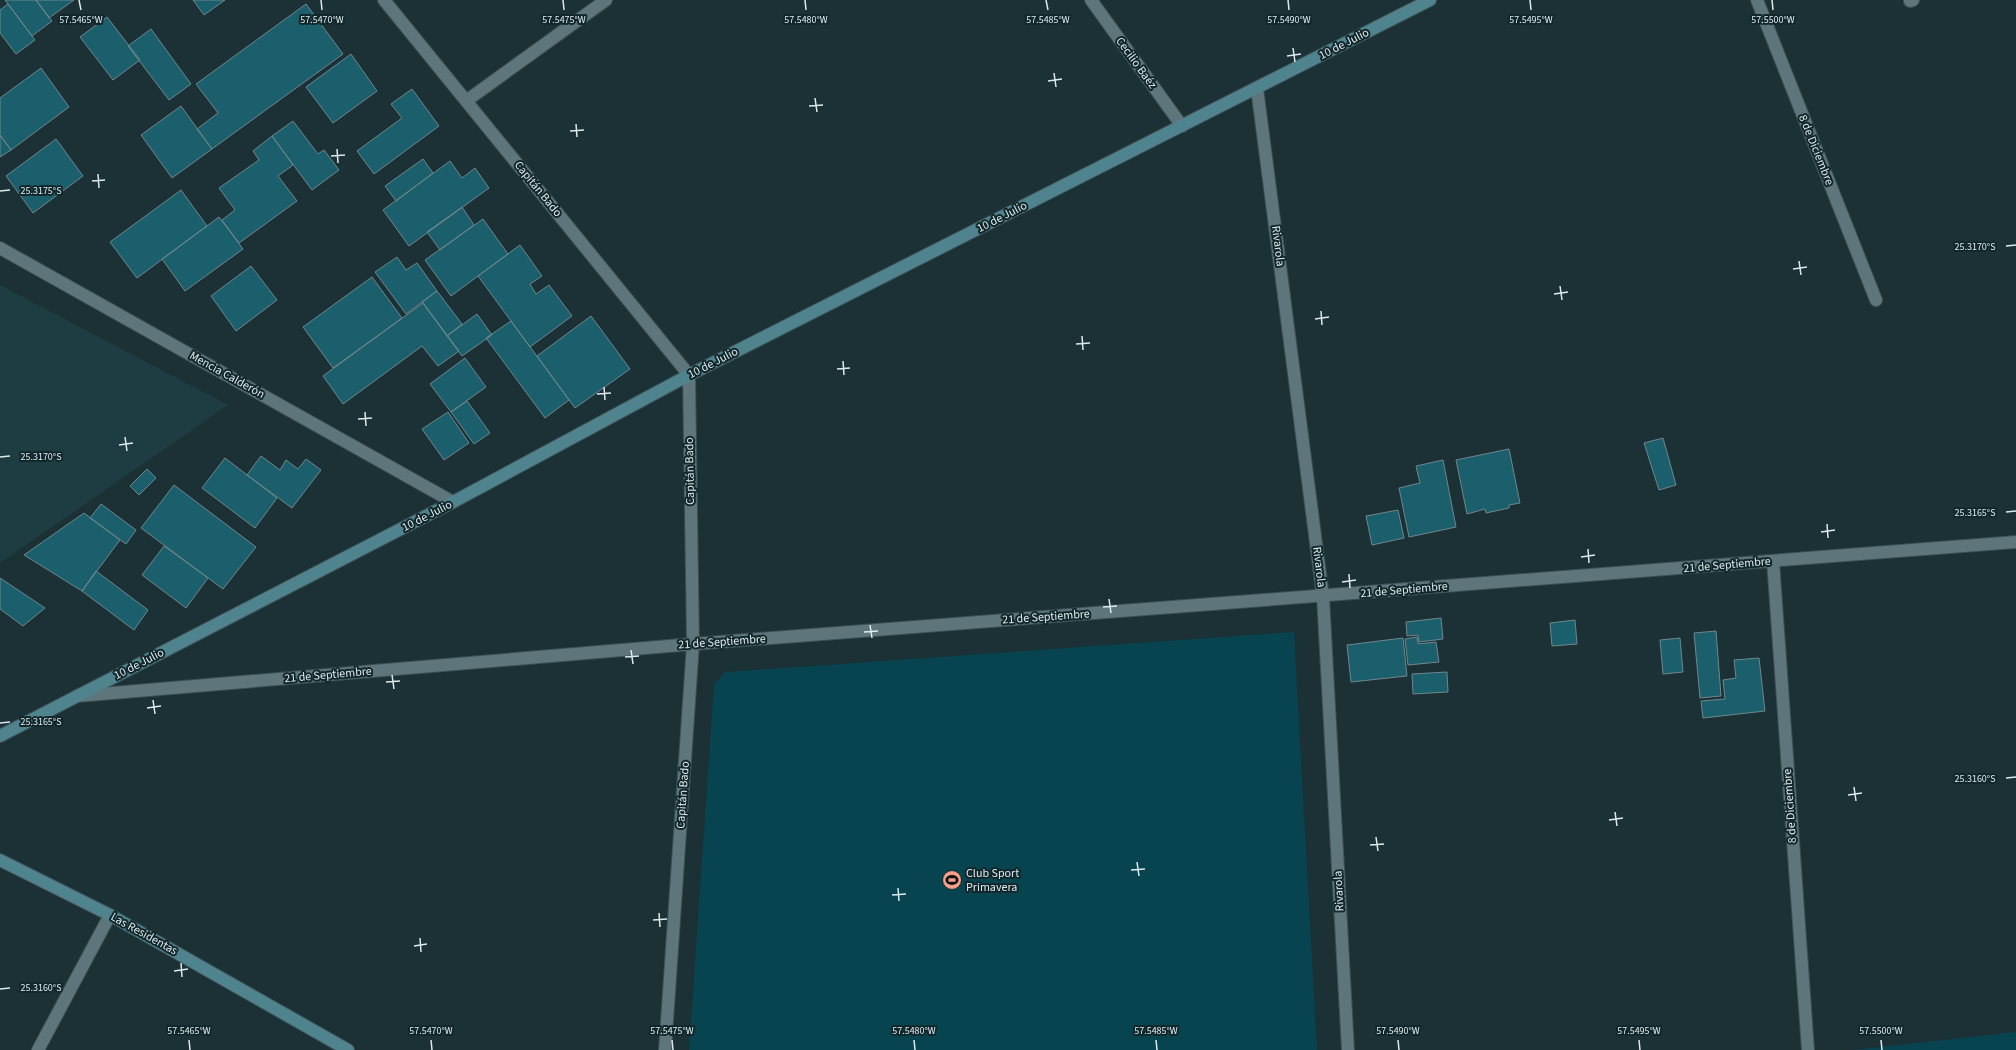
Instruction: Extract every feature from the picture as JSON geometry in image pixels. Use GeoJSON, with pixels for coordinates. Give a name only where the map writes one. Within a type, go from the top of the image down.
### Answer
{"type":"FeatureCollection","features":[{"type":"Feature","properties":{"kind":"main road","name":"10 de Julio"},"geometry":{"type":"LineString","coordinates":[[0,736],[453,502],[689,375],[1430,0]]}},
{"type":"Feature","properties":{"kind":"main road","name":"Las Residentas"},"geometry":{"type":"LineString","coordinates":[[0,860],[110,915],[348,1050]]}},
{"type":"Feature","properties":{"kind":"street","name":"Capitán Bado"},"geometry":{"type":"LineString","coordinates":[[384,0],[689,375],[693,644],[665,1050]]}},
{"type":"Feature","properties":{"kind":"street"},"geometry":{"type":"LineString","coordinates":[[466,101],[606,0]]}},
{"type":"Feature","properties":{"kind":"street","name":"Cecilio Baéz"},"geometry":{"type":"LineString","coordinates":[[1091,0],[1182,126]]}},
{"type":"Feature","properties":{"kind":"street","name":"8 de Diciembre"},"geometry":{"type":"LineString","coordinates":[[1757,0],[1876,300]]}},
{"type":"Feature","properties":{"kind":"street","name":"Rivarola"},"geometry":{"type":"LineString","coordinates":[[1257,88],[1323,597],[1348,1050]]}},
{"type":"Feature","properties":{"kind":"street","name":"Mencia Calderón"},"geometry":{"type":"LineString","coordinates":[[0,248],[453,502]]}},
{"type":"Feature","properties":{"kind":"street","name":"21 de Septiembre"},"geometry":{"type":"LineString","coordinates":[[75,696],[693,644],[1323,597],[2016,542]]}},
{"type":"Feature","properties":{"kind":"street","name":"8 de Diciembre"},"geometry":{"type":"LineString","coordinates":[[1773,561],[1808,1050]]}},
{"type":"Feature","properties":{"kind":"street"},"geometry":{"type":"LineString","coordinates":[[38,1050],[110,915]]}},
{"type":"Feature","properties":{"kind":"shaded area"},"geometry":{"type":"Polygon","coordinates":[[[0,285],[228,405],[0,563],[0,285]]]}},
{"type":"Feature","properties":{"kind":"shaded area","name":"Club Sport Primavera"},"geometry":{"type":"Polygon","coordinates":[[[1294,632],[1317,1050],[689,1050],[714,684],[725,672],[1294,632]]]}},
{"type":"Feature","properties":{"kind":"shaded area"},"geometry":{"type":"Polygon","coordinates":[[[2016,1032],[2016,1050],[1853,1050],[2016,1032]]]}},
{"type":"Feature","properties":{"kind":"building"},"geometry":{"type":"Polygon","coordinates":[[[5,0],[36,0],[52,21],[32,36],[5,0]]]}},
{"type":"Feature","properties":{"kind":"building"},"geometry":{"type":"Polygon","coordinates":[[[36,0],[74,0],[49,18],[36,0]]]}},
{"type":"Feature","properties":{"kind":"building"},"geometry":{"type":"Polygon","coordinates":[[[193,0],[225,0],[204,15],[193,0]]]}},
{"type":"Feature","properties":{"kind":"building"},"geometry":{"type":"Polygon","coordinates":[[[8,4],[35,40],[16,54],[0,33],[0,10],[8,4]]]}},
{"type":"Feature","properties":{"kind":"building"},"geometry":{"type":"Polygon","coordinates":[[[306,4],[343,54],[212,149],[197,129],[218,113],[196,84],[306,4]]]}},
{"type":"Feature","properties":{"kind":"building"},"geometry":{"type":"Polygon","coordinates":[[[107,17],[140,60],[113,80],[80,37],[107,17]]]}},
{"type":"Feature","properties":{"kind":"building"},"geometry":{"type":"Polygon","coordinates":[[[151,29],[191,84],[169,100],[128,46],[151,29]]]}},
{"type":"Feature","properties":{"kind":"building"},"geometry":{"type":"Polygon","coordinates":[[[351,54],[377,91],[333,123],[306,87],[351,54]]]}},
{"type":"Feature","properties":{"kind":"building"},"geometry":{"type":"Polygon","coordinates":[[[41,68],[69,107],[11,150],[0,135],[0,98],[41,68]]]}},
{"type":"Feature","properties":{"kind":"building"},"geometry":{"type":"Polygon","coordinates":[[[412,89],[439,126],[374,174],[357,151],[402,118],[391,104],[412,89]]]}},
{"type":"Feature","properties":{"kind":"building"},"geometry":{"type":"Polygon","coordinates":[[[181,106],[212,149],[172,178],[141,135],[181,106]]]}},
{"type":"Feature","properties":{"kind":"building"},"geometry":{"type":"Polygon","coordinates":[[[293,121],[318,154],[324,150],[339,170],[312,190],[272,136],[293,121]]]}},
{"type":"Feature","properties":{"kind":"building"},"geometry":{"type":"Polygon","coordinates":[[[0,135],[11,150],[0,157],[0,135]]]}},
{"type":"Feature","properties":{"kind":"building"},"geometry":{"type":"Polygon","coordinates":[[[272,136],[293,165],[278,176],[297,201],[239,243],[222,220],[235,210],[219,188],[259,160],[253,151],[272,136]]]}},
{"type":"Feature","properties":{"kind":"building"},"geometry":{"type":"Polygon","coordinates":[[[56,139],[83,176],[33,213],[6,176],[56,139]]]}},
{"type":"Feature","properties":{"kind":"building"},"geometry":{"type":"Polygon","coordinates":[[[423,159],[433,173],[396,201],[385,186],[423,159]]]}},
{"type":"Feature","properties":{"kind":"building"},"geometry":{"type":"Polygon","coordinates":[[[450,161],[462,178],[475,168],[489,188],[409,246],[383,210],[450,161]]]}},
{"type":"Feature","properties":{"kind":"building"},"geometry":{"type":"Polygon","coordinates":[[[181,190],[207,226],[137,278],[110,242],[181,190]]]}},
{"type":"Feature","properties":{"kind":"building"},"geometry":{"type":"Polygon","coordinates":[[[462,207],[474,225],[440,250],[427,232],[462,207]]]}},
{"type":"Feature","properties":{"kind":"building"},"geometry":{"type":"Polygon","coordinates":[[[219,217],[243,249],[185,291],[162,259],[219,217]]]}},
{"type":"Feature","properties":{"kind":"building"},"geometry":{"type":"Polygon","coordinates":[[[483,219],[508,254],[451,296],[425,260],[483,219]]]}},
{"type":"Feature","properties":{"kind":"building"},"geometry":{"type":"Polygon","coordinates":[[[520,245],[542,276],[530,284],[536,294],[549,285],[572,316],[530,347],[478,276],[520,245]]]}},
{"type":"Feature","properties":{"kind":"building"},"geometry":{"type":"Polygon","coordinates":[[[397,257],[406,270],[417,263],[437,291],[406,314],[375,272],[397,257]]]}},
{"type":"Feature","properties":{"kind":"building"},"geometry":{"type":"Polygon","coordinates":[[[251,266],[277,300],[236,331],[211,296],[251,266]]]}},
{"type":"Feature","properties":{"kind":"building"},"geometry":{"type":"Polygon","coordinates":[[[372,277],[402,318],[333,368],[303,327],[372,277]]]}},
{"type":"Feature","properties":{"kind":"building"},"geometry":{"type":"Polygon","coordinates":[[[437,291],[462,324],[447,336],[422,302],[437,291]]]}},
{"type":"Feature","properties":{"kind":"building"},"geometry":{"type":"Polygon","coordinates":[[[423,303],[459,351],[438,366],[422,346],[343,404],[323,376],[423,303]]]}},
{"type":"Feature","properties":{"kind":"building"},"geometry":{"type":"Polygon","coordinates":[[[477,314],[492,335],[462,356],[447,336],[477,314]]]}},
{"type":"Feature","properties":{"kind":"building"},"geometry":{"type":"Polygon","coordinates":[[[591,316],[630,369],[575,408],[537,356],[591,316]]]}},
{"type":"Feature","properties":{"kind":"building"},"geometry":{"type":"Polygon","coordinates":[[[511,321],[569,400],[545,418],[486,338],[511,321]]]}},
{"type":"Feature","properties":{"kind":"building"},"geometry":{"type":"Polygon","coordinates":[[[465,358],[486,387],[451,412],[430,384],[465,358]]]}},
{"type":"Feature","properties":{"kind":"building"},"geometry":{"type":"Polygon","coordinates":[[[467,401],[490,433],[474,444],[451,412],[467,401]]]}},
{"type":"Feature","properties":{"kind":"building"},"geometry":{"type":"Polygon","coordinates":[[[448,412],[469,443],[444,460],[422,429],[448,412]]]}},
{"type":"Feature","properties":{"kind":"building"},"geometry":{"type":"Polygon","coordinates":[[[1663,438],[1676,485],[1659,490],[1644,443],[1663,438]]]}},
{"type":"Feature","properties":{"kind":"building"},"geometry":{"type":"Polygon","coordinates":[[[1509,449],[1520,503],[1509,505],[1509,508],[1486,513],[1485,509],[1467,514],[1456,460],[1509,449]]]}},
{"type":"Feature","properties":{"kind":"building"},"geometry":{"type":"Polygon","coordinates":[[[261,456],[280,470],[286,460],[298,469],[306,459],[321,470],[292,508],[247,475],[261,456]]]}},
{"type":"Feature","properties":{"kind":"building"},"geometry":{"type":"Polygon","coordinates":[[[225,458],[277,498],[255,528],[202,488],[225,458]]]}},
{"type":"Feature","properties":{"kind":"building"},"geometry":{"type":"Polygon","coordinates":[[[1443,460],[1456,527],[1409,537],[1399,488],[1420,483],[1416,466],[1443,460]]]}},
{"type":"Feature","properties":{"kind":"building"},"geometry":{"type":"Polygon","coordinates":[[[147,469],[156,478],[139,495],[130,486],[147,469]]]}},
{"type":"Feature","properties":{"kind":"building"},"geometry":{"type":"Polygon","coordinates":[[[174,485],[256,547],[223,589],[141,528],[174,485]]]}},
{"type":"Feature","properties":{"kind":"building"},"geometry":{"type":"Polygon","coordinates":[[[101,504],[136,530],[126,544],[90,518],[101,504]]]}},
{"type":"Feature","properties":{"kind":"building"},"geometry":{"type":"Polygon","coordinates":[[[1398,510],[1404,538],[1372,545],[1366,516],[1398,510]]]}},
{"type":"Feature","properties":{"kind":"building"},"geometry":{"type":"Polygon","coordinates":[[[84,513],[120,540],[82,591],[24,555],[84,513]]]}},
{"type":"Feature","properties":{"kind":"building"},"geometry":{"type":"Polygon","coordinates":[[[164,546],[208,578],[186,608],[142,575],[164,546]]]}},
{"type":"Feature","properties":{"kind":"building"},"geometry":{"type":"Polygon","coordinates":[[[96,571],[148,610],[134,630],[82,591],[96,571]]]}},
{"type":"Feature","properties":{"kind":"building"},"geometry":{"type":"Polygon","coordinates":[[[0,578],[45,608],[23,626],[0,609],[0,578]]]}},
{"type":"Feature","properties":{"kind":"building"},"geometry":{"type":"Polygon","coordinates":[[[1441,618],[1443,639],[1419,642],[1418,635],[1407,636],[1406,622],[1441,618]]]}},
{"type":"Feature","properties":{"kind":"building"},"geometry":{"type":"Polygon","coordinates":[[[1575,620],[1577,644],[1552,646],[1550,623],[1575,620]]]}},
{"type":"Feature","properties":{"kind":"building"},"geometry":{"type":"Polygon","coordinates":[[[1716,631],[1721,696],[1700,698],[1694,633],[1716,631]]]}},
{"type":"Feature","properties":{"kind":"building"},"geometry":{"type":"Polygon","coordinates":[[[1417,637],[1418,644],[1436,642],[1439,662],[1408,665],[1405,639],[1417,637]]]}},
{"type":"Feature","properties":{"kind":"building"},"geometry":{"type":"Polygon","coordinates":[[[1403,638],[1407,676],[1351,682],[1347,645],[1403,638]]]}},
{"type":"Feature","properties":{"kind":"building"},"geometry":{"type":"Polygon","coordinates":[[[1680,638],[1683,672],[1663,674],[1660,640],[1680,638]]]}},
{"type":"Feature","properties":{"kind":"building"},"geometry":{"type":"Polygon","coordinates":[[[1759,658],[1765,711],[1703,718],[1701,701],[1725,699],[1723,680],[1736,678],[1734,660],[1759,658]]]}},
{"type":"Feature","properties":{"kind":"building"},"geometry":{"type":"Polygon","coordinates":[[[1447,672],[1448,692],[1413,694],[1412,674],[1447,672]]]}},
{"type":"Feature","properties":{"kind":"place","name":"Club Sport Primavera"},"geometry":{"type":"Point","coordinates":[952,880]}}]}
